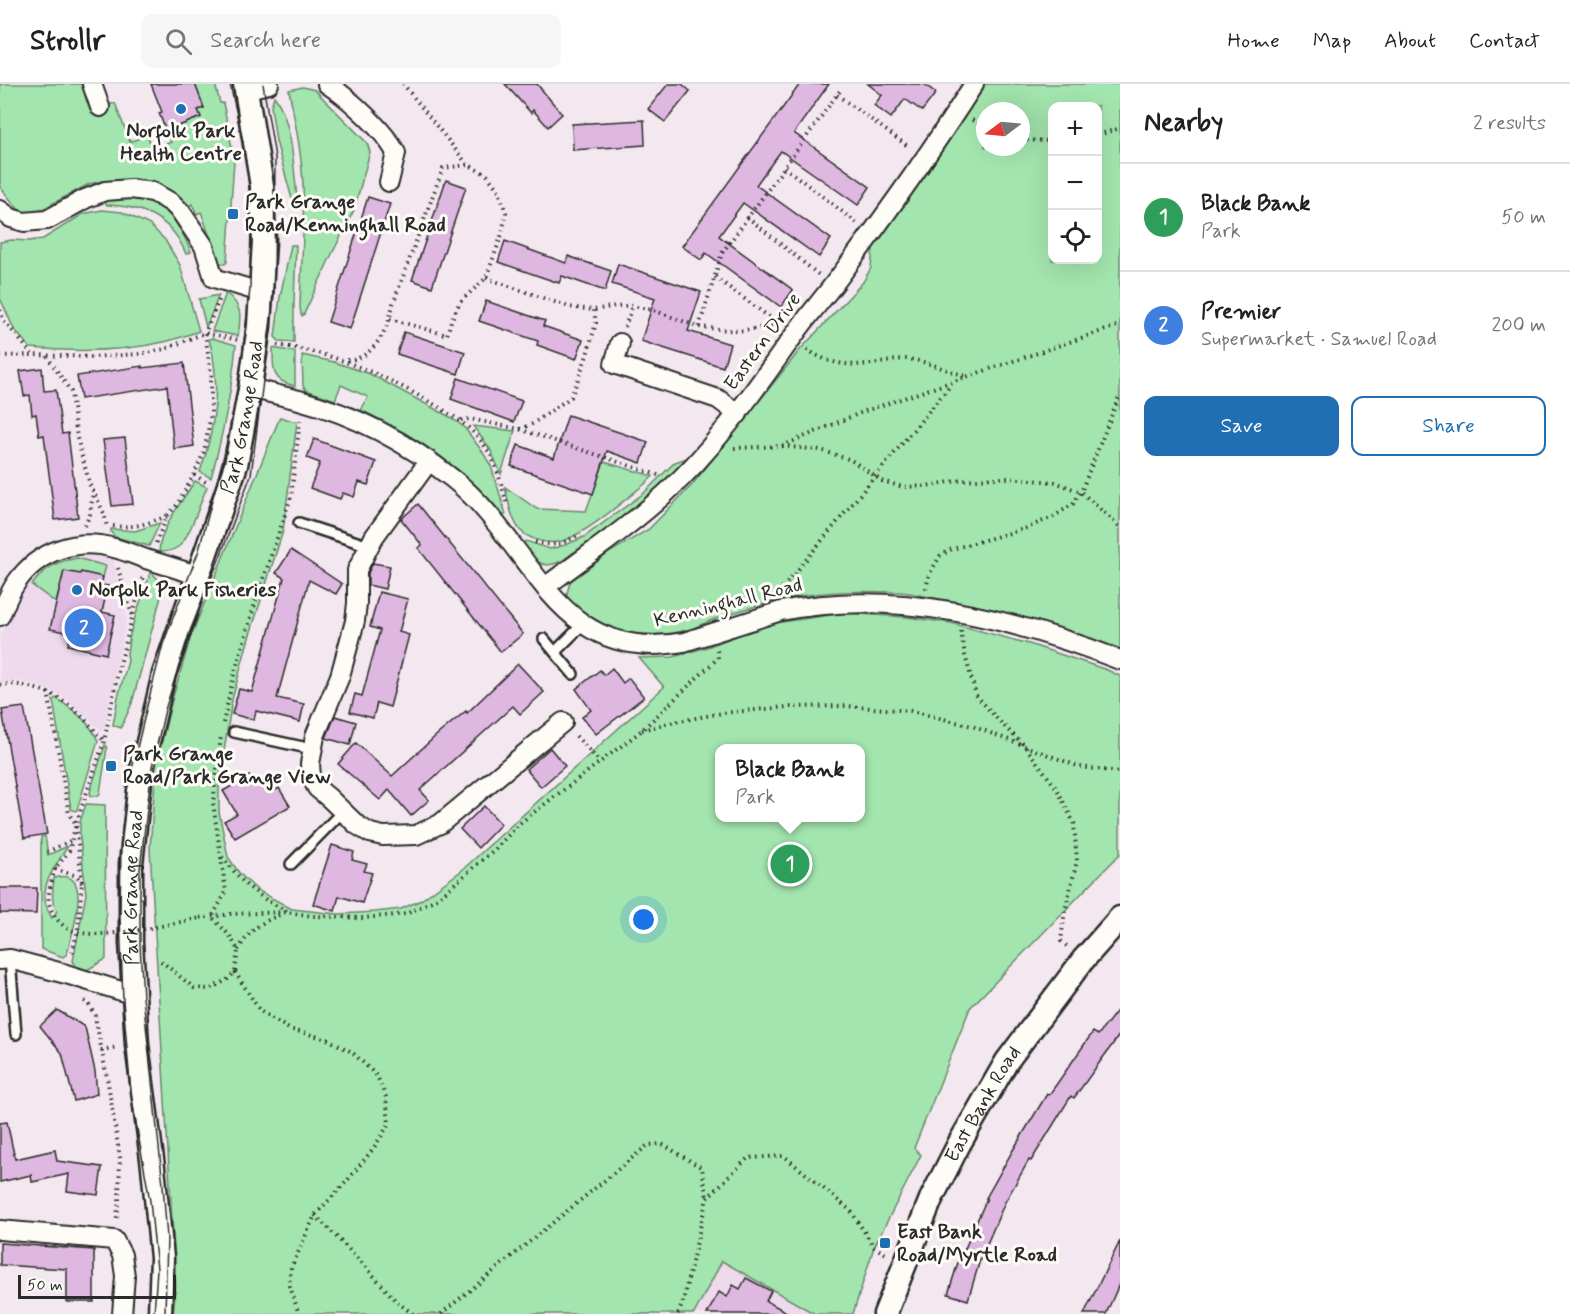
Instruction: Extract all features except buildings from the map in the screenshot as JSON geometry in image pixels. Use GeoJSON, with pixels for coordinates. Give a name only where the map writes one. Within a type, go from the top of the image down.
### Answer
{"type":"FeatureCollection","features":[{"type":"Feature","properties":{"kind":"street"},"geometry":{"type":"LineString","coordinates":[[92,84],[100,107]]}},
{"type":"Feature","properties":{"kind":"street"},"geometry":{"type":"LineString","coordinates":[[327,84],[346,99],[391,143],[396,153],[389,182]]}},
{"type":"Feature","properties":{"kind":"street","name":"Eastern Drive"},"geometry":{"type":"LineString","coordinates":[[545,587],[619,532],[667,492],[709,449],[738,414],[793,336],[871,234],[975,84]]}},
{"type":"Feature","properties":{"kind":"street","name":"Park Grange Road"},"geometry":{"type":"LineString","coordinates":[[159,1314],[162,1258],[153,1167],[140,1076],[131,942],[131,864],[141,772],[164,674],[236,465],[250,388],[259,326],[264,241],[254,86]]}},
{"type":"Feature","properties":{"kind":"street"},"geometry":{"type":"LineString","coordinates":[[0,210],[11,218],[24,222],[47,220],[105,191],[131,189],[153,192],[172,203],[181,212],[204,246],[214,278],[250,289],[262,290]]}},
{"type":"Feature","properties":{"kind":"street"},"geometry":{"type":"LineString","coordinates":[[620,344],[614,364],[718,399],[738,414]]}},
{"type":"Feature","properties":{"kind":"street","name":"Kenninghall Road"},"geometry":{"type":"LineString","coordinates":[[250,388],[300,400],[344,416],[384,433],[429,461],[455,480],[484,507],[563,608],[583,624],[606,637],[650,646],[684,642],[781,610],[847,602],[894,603],[1004,623],[1061,639],[1120,660]]}},
{"type":"Feature","properties":{"kind":"street"},"geometry":{"type":"LineString","coordinates":[[429,461],[374,537],[357,570],[355,621],[340,676],[312,748],[311,777],[316,788],[357,825],[370,833],[383,836],[416,835],[433,828],[452,814],[563,722]]}},
{"type":"Feature","properties":{"kind":"street"},"geometry":{"type":"LineString","coordinates":[[0,616],[16,582],[27,570],[47,555],[67,546],[81,544],[112,547],[197,575]]}},
{"type":"Feature","properties":{"kind":"street","name":"East Bank Road"},"geometry":{"type":"LineString","coordinates":[[885,1314],[931,1199],[954,1153],[1007,1061],[1083,960],[1120,918]]}},
{"type":"Feature","properties":{"kind":"street"},"geometry":{"type":"LineString","coordinates":[[5,959],[66,974],[134,995]]}},
{"type":"Feature","properties":{"kind":"street"},"geometry":{"type":"LineString","coordinates":[[0,1230],[114,1240],[122,1255],[125,1276],[122,1314]]}},
{"type":"Feature","properties":{"kind":"lane"},"geometry":{"type":"LineString","coordinates":[[298,523],[369,546]]}},
{"type":"Feature","properties":{"kind":"lane"},"geometry":{"type":"LineString","coordinates":[[555,652],[583,624]]}},
{"type":"Feature","properties":{"kind":"lane"},"geometry":{"type":"LineString","coordinates":[[544,639],[573,674]]}},
{"type":"Feature","properties":{"kind":"lane"},"geometry":{"type":"LineString","coordinates":[[234,732],[312,748]]}},
{"type":"Feature","properties":{"kind":"lane"},"geometry":{"type":"LineString","coordinates":[[291,864],[342,812]]}},
{"type":"Feature","properties":{"kind":"lane"},"geometry":{"type":"LineString","coordinates":[[5,959],[16,1034]]}},
{"type":"Feature","properties":{"kind":"path"},"geometry":{"type":"LineString","coordinates":[[390,319],[447,335],[460,302],[486,278],[502,234],[506,213],[499,191],[487,175],[467,165],[403,84]]}},
{"type":"Feature","properties":{"kind":"path"},"geometry":{"type":"LineString","coordinates":[[699,327],[722,253],[842,88]]}},
{"type":"Feature","properties":{"kind":"path"},"geometry":{"type":"LineString","coordinates":[[837,95],[909,147]]}},
{"type":"Feature","properties":{"kind":"path"},"geometry":{"type":"LineString","coordinates":[[1102,134],[1120,128]]}},
{"type":"Feature","properties":{"kind":"path"},"geometry":{"type":"LineString","coordinates":[[1030,140],[1048,141]]}},
{"type":"Feature","properties":{"kind":"path"},"geometry":{"type":"LineString","coordinates":[[343,360],[363,357],[379,340],[390,319],[393,304],[443,168],[467,165]]}},
{"type":"Feature","properties":{"kind":"path"},"geometry":{"type":"LineString","coordinates":[[784,168],[871,234]]}},
{"type":"Feature","properties":{"kind":"path"},"geometry":{"type":"LineString","coordinates":[[747,217],[833,286]]}},
{"type":"Feature","properties":{"kind":"path"},"geometry":{"type":"LineString","coordinates":[[486,278],[569,307],[594,310],[632,306],[652,310],[699,327],[739,331],[780,325],[715,277]]}},
{"type":"Feature","properties":{"kind":"path"},"geometry":{"type":"LineString","coordinates":[[0,310],[4,321],[33,355]]}},
{"type":"Feature","properties":{"kind":"path"},"geometry":{"type":"LineString","coordinates":[[519,429],[532,424],[571,397],[596,323],[594,310]]}},
{"type":"Feature","properties":{"kind":"path"},"geometry":{"type":"LineString","coordinates":[[781,446],[865,411],[1120,325]]}},
{"type":"Feature","properties":{"kind":"path"},"geometry":{"type":"LineString","coordinates":[[0,356],[92,357],[139,354],[165,349],[206,333],[240,341]]}},
{"type":"Feature","properties":{"kind":"path"},"geometry":{"type":"LineString","coordinates":[[276,345],[298,348],[343,360],[406,388],[460,420],[489,452],[508,509]]}},
{"type":"Feature","properties":{"kind":"path"},"geometry":{"type":"LineString","coordinates":[[804,346],[822,359],[837,363],[856,365],[905,359],[933,364],[967,376]]}},
{"type":"Feature","properties":{"kind":"path"},"geometry":{"type":"LineString","coordinates":[[47,355],[71,392],[77,438],[90,485],[104,513],[109,537]]}},
{"type":"Feature","properties":{"kind":"path"},"geometry":{"type":"LineString","coordinates":[[781,610],[781,590],[955,380]]}},
{"type":"Feature","properties":{"kind":"path"},"geometry":{"type":"LineString","coordinates":[[922,607],[929,575],[940,556],[952,549],[1024,529],[1053,517],[1073,504],[1081,492],[1120,394]]}},
{"type":"Feature","properties":{"kind":"path"},"geometry":{"type":"LineString","coordinates":[[212,917],[226,892],[213,803],[218,747],[234,675],[256,600],[291,497],[300,419]]}},
{"type":"Feature","properties":{"kind":"path"},"geometry":{"type":"LineString","coordinates":[[460,420],[470,419],[519,429],[659,475],[653,481]]}},
{"type":"Feature","properties":{"kind":"path"},"geometry":{"type":"LineString","coordinates":[[709,449],[781,446],[821,450],[851,460],[874,477],[903,487],[963,480],[1008,478],[1055,482],[1081,492],[1120,527]]}},
{"type":"Feature","properties":{"kind":"path"},"geometry":{"type":"LineString","coordinates":[[194,475],[213,487]]}},
{"type":"Feature","properties":{"kind":"path"},"geometry":{"type":"LineString","coordinates":[[85,527],[90,514],[93,492]]}},
{"type":"Feature","properties":{"kind":"path"},"geometry":{"type":"LineString","coordinates":[[531,541],[554,545],[591,529]]}},
{"type":"Feature","properties":{"kind":"path"},"geometry":{"type":"LineString","coordinates":[[116,559],[133,616]]}},
{"type":"Feature","properties":{"kind":"path"},"geometry":{"type":"LineString","coordinates":[[964,614],[961,632],[964,655],[976,695],[1024,745],[1056,789],[1074,823],[1077,861],[1065,910],[1061,941],[1083,960]]}},
{"type":"Feature","properties":{"kind":"path"},"geometry":{"type":"LineString","coordinates":[[82,883],[77,876],[55,869],[49,891],[49,905],[58,921],[69,930],[82,934],[106,935],[231,914],[287,912],[312,916],[364,918],[406,914],[438,898],[495,849],[520,823],[641,731],[718,658],[715,632]]}},
{"type":"Feature","properties":{"kind":"path"},"geometry":{"type":"LineString","coordinates":[[0,685],[10,683],[48,692],[69,704],[104,742]]}},
{"type":"Feature","properties":{"kind":"path"},"geometry":{"type":"LineString","coordinates":[[48,692],[69,814],[76,824],[82,883],[78,930],[71,957]]}},
{"type":"Feature","properties":{"kind":"path"},"geometry":{"type":"LineString","coordinates":[[641,731],[722,713],[787,707],[846,706],[911,711],[972,726],[1080,767],[1120,772]]}},
{"type":"Feature","properties":{"kind":"path"},"geometry":{"type":"LineString","coordinates":[[563,722],[600,762]]}},
{"type":"Feature","properties":{"kind":"path"},"geometry":{"type":"LineString","coordinates":[[47,852],[72,839]]}},
{"type":"Feature","properties":{"kind":"path"},"geometry":{"type":"LineString","coordinates":[[221,856],[245,884],[287,912]]}},
{"type":"Feature","properties":{"kind":"path"},"geometry":{"type":"LineString","coordinates":[[161,962],[194,987],[210,989],[227,980],[235,972],[238,950],[247,935],[260,923],[287,912]]}},
{"type":"Feature","properties":{"kind":"path"},"geometry":{"type":"LineString","coordinates":[[212,917],[230,936],[238,950]]}},
{"type":"Feature","properties":{"kind":"path"},"geometry":{"type":"LineString","coordinates":[[235,972],[260,1011],[289,1029],[327,1039],[352,1052],[377,1076],[386,1097],[388,1124],[373,1149],[315,1215],[291,1268],[289,1284],[299,1314]]}},
{"type":"Feature","properties":{"kind":"path"},"geometry":{"type":"LineString","coordinates":[[79,998],[88,1004],[95,1016],[120,1158],[116,1225]]}},
{"type":"Feature","properties":{"kind":"path"},"geometry":{"type":"LineString","coordinates":[[101,1050],[118,1047]]}},
{"type":"Feature","properties":{"kind":"path"},"geometry":{"type":"LineString","coordinates":[[441,1314],[633,1156],[648,1145],[662,1144],[702,1168],[707,1198],[678,1314]]}},
{"type":"Feature","properties":{"kind":"path"},"geometry":{"type":"LineString","coordinates":[[707,1198],[748,1158],[784,1156],[851,1211],[874,1247],[904,1264]]}},
{"type":"Feature","properties":{"kind":"path"},"geometry":{"type":"LineString","coordinates":[[315,1215],[398,1302],[413,1314]]}},
{"type":"Feature","properties":{"kind":"shaded area"},"geometry":{"type":"Polygon","coordinates":[[[71,551],[99,553],[113,557],[127,619],[104,729],[101,731],[64,697],[38,686],[18,681],[0,683],[0,636],[17,596],[33,570],[71,551]]]}},
{"type":"Feature","properties":{"kind":"shaded area"},"geometry":{"type":"Polygon","coordinates":[[[722,1261],[815,1314],[694,1314],[722,1261]]]}},
{"type":"Feature","properties":{"kind":"green space"},"geometry":{"type":"Polygon","coordinates":[[[0,84],[81,84],[90,110],[115,103],[130,142],[147,135],[153,149],[171,142],[168,135],[180,130],[178,126],[201,117],[198,110],[204,108],[195,84],[215,84],[220,103],[223,103],[234,161],[227,262],[220,263],[201,212],[197,214],[192,204],[187,208],[160,187],[133,179],[89,184],[37,212],[25,212],[18,209],[0,187],[0,84]]]}},
{"type":"Feature","properties":{"kind":"green space"},"geometry":{"type":"Polygon","coordinates":[[[984,84],[1120,84],[1120,649],[1012,615],[900,592],[805,595],[755,606],[691,629],[651,635],[610,628],[580,612],[566,597],[570,582],[609,553],[649,529],[692,485],[800,350],[863,282],[871,268],[873,248],[984,84]]]}},
{"type":"Feature","properties":{"kind":"green space"},"geometry":{"type":"Polygon","coordinates":[[[303,87],[315,90],[367,143],[370,152],[354,210],[302,316],[300,307],[304,217],[302,175],[289,90],[303,87]]]}},
{"type":"Feature","properties":{"kind":"green space"},"geometry":{"type":"Polygon","coordinates":[[[274,96],[285,118],[288,131],[297,199],[292,199],[276,141],[271,106],[274,96]]]}},
{"type":"Feature","properties":{"kind":"green space"},"geometry":{"type":"Polygon","coordinates":[[[128,197],[151,202],[168,214],[181,231],[191,252],[186,254],[174,233],[152,215],[126,207],[107,205],[103,201],[128,197]]]}},
{"type":"Feature","properties":{"kind":"green space"},"geometry":{"type":"Polygon","coordinates":[[[102,210],[122,212],[150,225],[165,240],[180,265],[199,331],[164,342],[131,348],[64,350],[30,348],[14,329],[0,298],[0,242],[43,239],[83,214],[102,210]]]}},
{"type":"Feature","properties":{"kind":"green space"},"geometry":{"type":"Polygon","coordinates":[[[291,245],[296,245],[294,342],[279,341],[275,337],[280,297],[291,245]]]}},
{"type":"Feature","properties":{"kind":"green space"},"geometry":{"type":"Polygon","coordinates":[[[226,293],[232,298],[240,312],[238,336],[212,331],[226,293]]]}},
{"type":"Feature","properties":{"kind":"green space"},"geometry":{"type":"Polygon","coordinates":[[[219,295],[206,327],[199,299],[219,295]]]}},
{"type":"Feature","properties":{"kind":"green space"},"geometry":{"type":"Polygon","coordinates":[[[209,339],[236,345],[227,412],[211,478],[200,472],[210,439],[215,406],[215,373],[209,339]]]}},
{"type":"Feature","properties":{"kind":"green space"},"geometry":{"type":"Polygon","coordinates":[[[273,348],[295,352],[295,386],[277,377],[273,348]]]}},
{"type":"Feature","properties":{"kind":"green space"},"geometry":{"type":"Polygon","coordinates":[[[302,355],[334,362],[370,374],[450,417],[464,427],[491,466],[506,514],[504,516],[473,483],[439,455],[361,410],[368,397],[341,385],[335,400],[306,390],[303,386],[302,355]]]}},
{"type":"Feature","properties":{"kind":"green space"},"geometry":{"type":"Polygon","coordinates":[[[280,417],[297,422],[283,531],[232,700],[219,783],[219,812],[228,857],[240,874],[257,890],[292,909],[338,914],[375,912],[401,909],[421,900],[461,871],[664,687],[639,658],[673,657],[768,624],[844,613],[951,623],[1029,644],[1120,676],[1120,854],[970,1008],[914,1148],[921,1155],[874,1247],[853,1314],[815,1314],[722,1261],[694,1314],[173,1314],[176,1286],[150,849],[156,766],[191,636],[280,417]]]}},
{"type":"Feature","properties":{"kind":"green space"},"geometry":{"type":"Polygon","coordinates":[[[473,426],[515,431],[501,474],[490,449],[473,426]]]}},
{"type":"Feature","properties":{"kind":"green space"},"geometry":{"type":"Polygon","coordinates":[[[687,458],[644,501],[562,561],[555,564],[543,564],[535,559],[523,544],[526,541],[550,549],[584,537],[644,493],[675,462],[687,458]]]}},
{"type":"Feature","properties":{"kind":"green space"},"geometry":{"type":"Polygon","coordinates":[[[604,462],[653,476],[604,517],[568,539],[558,542],[543,541],[532,538],[520,530],[512,515],[505,487],[537,509],[586,511],[604,462]]]}},
{"type":"Feature","properties":{"kind":"green space"},"geometry":{"type":"Polygon","coordinates":[[[195,481],[207,487],[187,536],[178,547],[159,552],[167,524],[195,481]]]}},
{"type":"Feature","properties":{"kind":"green space"},"geometry":{"type":"Polygon","coordinates":[[[160,523],[149,546],[115,537],[111,532],[111,529],[135,531],[160,523]]]}},
{"type":"Feature","properties":{"kind":"green space"},"geometry":{"type":"Polygon","coordinates":[[[77,558],[106,566],[103,577],[64,571],[56,603],[32,585],[51,566],[77,558]]]}},
{"type":"Feature","properties":{"kind":"green space"},"geometry":{"type":"Polygon","coordinates":[[[151,572],[160,581],[162,593],[132,703],[121,728],[113,725],[128,661],[130,634],[151,572]]]}},
{"type":"Feature","properties":{"kind":"green space"},"geometry":{"type":"Polygon","coordinates":[[[56,698],[86,722],[98,741],[75,811],[71,809],[53,700],[56,698]]]}},
{"type":"Feature","properties":{"kind":"green space"},"geometry":{"type":"Polygon","coordinates":[[[105,745],[107,748],[100,793],[98,796],[91,796],[90,792],[105,745]]]}},
{"type":"Feature","properties":{"kind":"green space"},"geometry":{"type":"Polygon","coordinates":[[[86,804],[105,805],[106,959],[87,970],[76,966],[73,961],[86,894],[80,822],[86,804]]]}},
{"type":"Feature","properties":{"kind":"green space"},"geometry":{"type":"Polygon","coordinates":[[[45,836],[48,855],[68,846],[52,872],[45,889],[47,908],[52,918],[57,911],[53,899],[54,878],[67,877],[74,882],[78,892],[76,919],[67,954],[63,957],[41,949],[41,837],[45,836]]]}},
{"type":"Feature","properties":{"kind":"tram line"},"geometry":{"type":"LineString","coordinates":[[154,1314],[157,1269],[150,1201],[131,1095],[123,1001],[120,917],[121,840],[127,790],[163,644],[199,550],[224,455],[239,384],[250,289],[251,213],[243,142],[230,84]]}},
{"type":"Feature","properties":{"kind":"tram line"},"geometry":{"type":"LineString","coordinates":[[165,1314],[167,1238],[143,997],[140,869],[152,767],[165,710],[190,631],[251,475],[274,295],[275,157],[263,84]]}},
{"type":"Feature","properties":{"kind":"place","name":"Norfolk Park Health Centre"},"geometry":{"type":"Point","coordinates":[181,109]}},
{"type":"Feature","properties":{"kind":"place","name":"Park Grange Road/Kenninghall Road"},"geometry":{"type":"Point","coordinates":[233,214]}},
{"type":"Feature","properties":{"kind":"place","name":"Norfolk Park Fisheries"},"geometry":{"type":"Point","coordinates":[77,590]}},
{"type":"Feature","properties":{"kind":"place","name":"Premier"},"geometry":{"type":"Point","coordinates":[84,628]}},
{"type":"Feature","properties":{"kind":"place","name":"Park Grange Road/Park Grange View"},"geometry":{"type":"Point","coordinates":[111,766]}},
{"type":"Feature","properties":{"kind":"place","name":"Black Bank"},"geometry":{"type":"Point","coordinates":[790,864]}},
{"type":"Feature","properties":{"kind":"place","name":"East Bank Road/Myrtle Road"},"geometry":{"type":"Point","coordinates":[885,1243]}}]}
